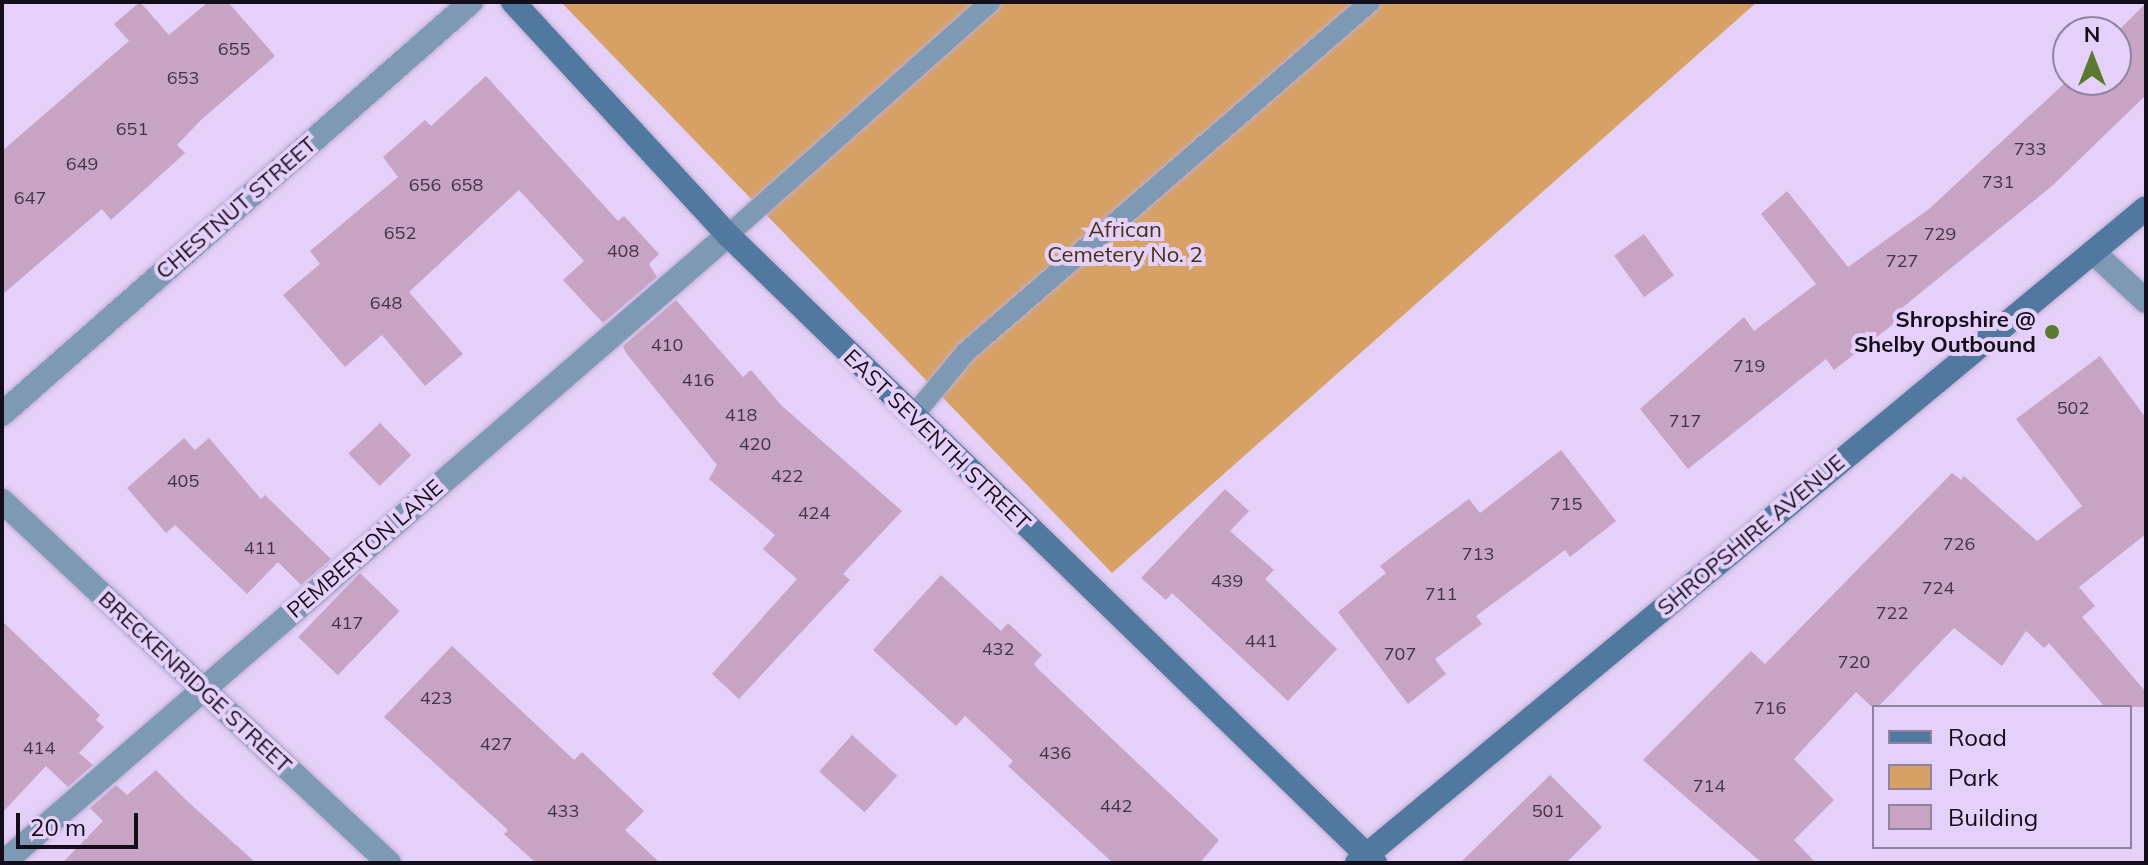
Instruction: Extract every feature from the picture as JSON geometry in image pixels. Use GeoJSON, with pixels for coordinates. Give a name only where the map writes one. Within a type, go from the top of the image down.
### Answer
{"type":"FeatureCollection","features":[{"type":"Feature","properties":{"kind":"street","name":"CHESTNUT STREET"},"geometry":{"type":"LineString","coordinates":[[2,414],[471,2]]}},
{"type":"Feature","properties":{"kind":"street","name":"EAST SEVENTH STREET"},"geometry":{"type":"LineString","coordinates":[[513,2],[728,235],[1365,860]]}},
{"type":"Feature","properties":{"kind":"street","name":"SHROPSHIRE AVENUE"},"geometry":{"type":"LineString","coordinates":[[1365,860],[2146,208]]}},
{"type":"Feature","properties":{"kind":"street","name":"PEMBERTON LANE"},"geometry":{"type":"LineString","coordinates":[[3,863],[728,235]]}},
{"type":"Feature","properties":{"kind":"street"},"geometry":{"type":"LineString","coordinates":[[2093,252],[2146,301]]}},
{"type":"Feature","properties":{"kind":"street","name":"BRECKENRIDGE STREET"},"geometry":{"type":"LineString","coordinates":[[2,501],[389,863]]}},
{"type":"Feature","properties":{"kind":"lane"},"geometry":{"type":"LineString","coordinates":[[728,235],[990,2]]}},
{"type":"Feature","properties":{"kind":"lane"},"geometry":{"type":"LineString","coordinates":[[913,416],[966,352],[1370,2]]}},
{"type":"Feature","properties":{"kind":"green space","name":"African Cemetery No. 2"},"geometry":{"type":"Polygon","coordinates":[[[561,2],[1757,2],[1112,573],[561,2]]]}},
{"type":"Feature","properties":{"kind":"building"},"geometry":{"type":"Polygon","coordinates":[[[140,2],[169,35],[208,2],[228,2],[275,56],[201,120],[177,145],[185,153],[111,220],[102,209],[2,295],[2,151],[129,41],[114,24],[140,2]]]}},
{"type":"Feature","properties":{"kind":"building"},"geometry":{"type":"Polygon","coordinates":[[[2146,3],[2146,95],[2052,186],[1892,316],[1896,322],[1834,370],[1826,359],[1688,469],[1640,409],[1744,317],[1754,331],[1816,284],[1761,214],[1787,191],[1848,267],[1929,209],[2052,95],[2132,96],[2132,17],[2146,3]]]}},
{"type":"Feature","properties":{"kind":"building"},"geometry":{"type":"Polygon","coordinates":[[[486,76],[618,221],[624,216],[659,254],[649,264],[657,277],[603,323],[563,280],[584,261],[519,190],[409,292],[463,354],[425,386],[382,335],[345,367],[283,295],[320,264],[310,251],[398,177],[383,157],[425,120],[431,126],[486,76]]]}},
{"type":"Feature","properties":{"kind":"building"},"geometry":{"type":"Polygon","coordinates":[[[1644,234],[1674,275],[1644,297],[1614,256],[1644,234]]]}},
{"type":"Feature","properties":{"kind":"building"},"geometry":{"type":"Polygon","coordinates":[[[676,300],[743,377],[751,370],[782,406],[902,511],[843,574],[850,580],[739,699],[712,674],[797,579],[763,549],[775,535],[709,479],[717,465],[626,353],[623,346],[676,300]]]}},
{"type":"Feature","properties":{"kind":"building"},"geometry":{"type":"Polygon","coordinates":[[[2100,356],[2146,418],[2146,534],[2079,587],[2095,606],[2082,617],[2146,692],[2146,707],[2103,705],[2049,643],[2044,648],[2026,631],[2002,666],[1954,628],[1880,705],[1872,707],[1856,692],[1794,759],[1834,800],[1794,840],[1816,863],[1762,863],[1643,760],[1751,651],[1765,664],[1952,473],[1961,480],[1964,476],[2037,541],[2082,506],[2016,419],[2100,356]]]}},
{"type":"Feature","properties":{"kind":"building"},"geometry":{"type":"Polygon","coordinates":[[[380,423],[411,455],[380,486],[348,454],[380,423]]]}},
{"type":"Feature","properties":{"kind":"building"},"geometry":{"type":"Polygon","coordinates":[[[184,438],[195,450],[209,438],[261,499],[265,495],[331,559],[301,585],[278,562],[247,594],[175,525],[166,533],[127,488],[184,438]]]}},
{"type":"Feature","properties":{"kind":"building"},"geometry":{"type":"Polygon","coordinates":[[[1561,450],[1616,521],[1570,557],[1565,550],[1476,616],[1482,624],[1435,659],[1446,674],[1408,704],[1338,612],[1386,573],[1380,566],[1469,499],[1480,513],[1561,450]]]}},
{"type":"Feature","properties":{"kind":"building"},"geometry":{"type":"Polygon","coordinates":[[[1225,489],[1249,511],[1230,531],[1274,570],[1265,579],[1337,649],[1288,701],[1172,593],[1166,600],[1141,578],[1225,489]]]}},
{"type":"Feature","properties":{"kind":"building"},"geometry":{"type":"Polygon","coordinates":[[[360,573],[400,611],[338,675],[298,637],[360,573]]]}},
{"type":"Feature","properties":{"kind":"building"},"geometry":{"type":"Polygon","coordinates":[[[941,575],[1001,631],[1008,623],[1042,655],[1034,664],[1037,668],[1219,840],[1200,863],[1113,863],[1008,766],[1013,761],[965,716],[956,726],[873,650],[941,575]]]}},
{"type":"Feature","properties":{"kind":"building"},"geometry":{"type":"Polygon","coordinates":[[[2,621],[100,715],[96,720],[104,727],[79,753],[93,765],[68,787],[46,766],[2,813],[2,621]]]}},
{"type":"Feature","properties":{"kind":"building"},"geometry":{"type":"Polygon","coordinates":[[[452,646],[574,760],[582,752],[644,811],[625,830],[660,863],[536,863],[504,834],[508,830],[384,717],[452,646]]]}},
{"type":"Feature","properties":{"kind":"building"},"geometry":{"type":"Polygon","coordinates":[[[852,735],[897,776],[865,812],[819,771],[852,735]]]}},
{"type":"Feature","properties":{"kind":"building"},"geometry":{"type":"Polygon","coordinates":[[[156,770],[256,863],[62,863],[103,821],[90,808],[116,785],[127,795],[156,770]]]}},
{"type":"Feature","properties":{"kind":"building"},"geometry":{"type":"Polygon","coordinates":[[[1550,775],[1602,827],[1566,863],[1460,863],[1550,775]]]}},
{"type":"Feature","properties":{"kind":"place","name":"Shropshire @ Shelby Outbound"},"geometry":{"type":"Point","coordinates":[2052,332]}}]}
